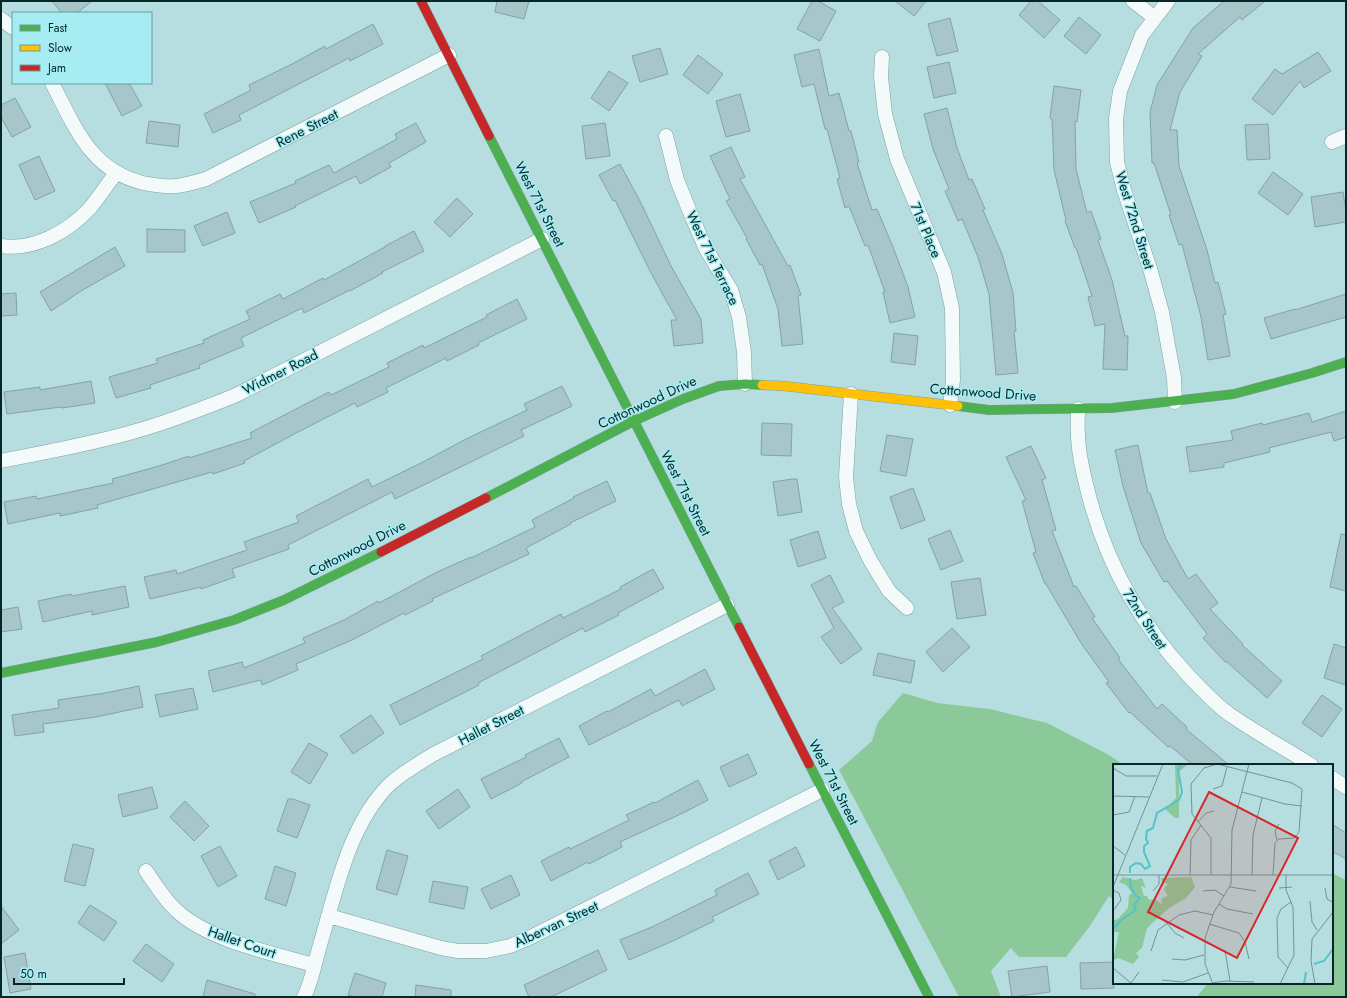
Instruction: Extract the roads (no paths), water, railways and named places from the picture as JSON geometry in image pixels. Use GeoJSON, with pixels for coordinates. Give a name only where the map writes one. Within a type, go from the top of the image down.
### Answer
{"type":"FeatureCollection","features":[{"type":"Feature","properties":{"kind":"street","name":"West 71st Street"},"geometry":{"type":"LineString","coordinates":[[421,1],[727,605],[929,997]]}},
{"type":"Feature","properties":{"kind":"street"},"geometry":{"type":"LineString","coordinates":[[1133,1],[1156,18]]}},
{"type":"Feature","properties":{"kind":"street","name":"West 72nd Street"},"geometry":{"type":"LineString","coordinates":[[1168,1],[1142,35],[1120,91],[1116,119],[1117,162],[1124,190],[1151,272],[1162,312],[1174,378],[1175,402]]}},
{"type":"Feature","properties":{"kind":"street"},"geometry":{"type":"LineString","coordinates":[[1,19],[12,27]]}},
{"type":"Feature","properties":{"kind":"street","name":"Rene Street"},"geometry":{"type":"LineString","coordinates":[[53,84],[82,140],[98,160],[116,173],[130,180],[151,185],[175,186],[206,179],[449,56]]}},
{"type":"Feature","properties":{"kind":"street","name":"71st Place"},"geometry":{"type":"LineString","coordinates":[[882,57],[881,77],[885,114],[897,159],[944,272],[952,308],[953,380],[950,405]]}},
{"type":"Feature","properties":{"kind":"street","name":"West 71st Terrace"},"geometry":{"type":"LineString","coordinates":[[666,136],[677,180],[683,195],[706,249],[731,290],[739,317],[744,352],[745,384]]}},
{"type":"Feature","properties":{"kind":"street"},"geometry":{"type":"LineString","coordinates":[[1332,142],[1346,136]]}},
{"type":"Feature","properties":{"kind":"street"},"geometry":{"type":"LineString","coordinates":[[1,246],[12,247],[26,245],[48,239],[69,226],[89,208],[116,173]]}},
{"type":"Feature","properties":{"kind":"street","name":"Widmer Road"},"geometry":{"type":"LineString","coordinates":[[1,461],[135,432],[191,413],[234,396],[542,239]]}},
{"type":"Feature","properties":{"kind":"street","name":"Cottonwood Drive"},"geometry":{"type":"LineString","coordinates":[[1,673],[157,642],[195,632],[241,617],[284,600],[371,557],[634,421],[684,399],[719,386],[745,384],[784,386],[989,410],[1112,408],[1175,402],[1234,394],[1312,373],[1346,362]]}},
{"type":"Feature","properties":{"kind":"street"},"geometry":{"type":"LineString","coordinates":[[851,394],[846,477],[849,504],[856,531],[870,560],[889,591],[907,608]]}},
{"type":"Feature","properties":{"kind":"street","name":"72nd Street"},"geometry":{"type":"LineString","coordinates":[[1078,409],[1080,458],[1092,507],[1101,535],[1120,580],[1144,621],[1173,659],[1200,688],[1229,713],[1309,764]]}},
{"type":"Feature","properties":{"kind":"street","name":"Hallet Street"},"geometry":{"type":"LineString","coordinates":[[328,916],[349,848],[362,820],[380,794],[402,774],[434,754],[727,605]]}},
{"type":"Feature","properties":{"kind":"street"},"geometry":{"type":"LineString","coordinates":[[1333,779],[1346,787]]}},
{"type":"Feature","properties":{"kind":"street","name":"Albervan Street"},"geometry":{"type":"LineString","coordinates":[[328,916],[441,948],[472,952],[510,946],[646,880],[822,790]]}},
{"type":"Feature","properties":{"kind":"street","name":"Hallet Court"},"geometry":{"type":"LineString","coordinates":[[146,871],[175,910],[202,928],[218,936],[314,965]]}},
{"type":"Feature","properties":{"kind":"street"},"geometry":{"type":"LineString","coordinates":[[304,997],[328,916]]}}]}
